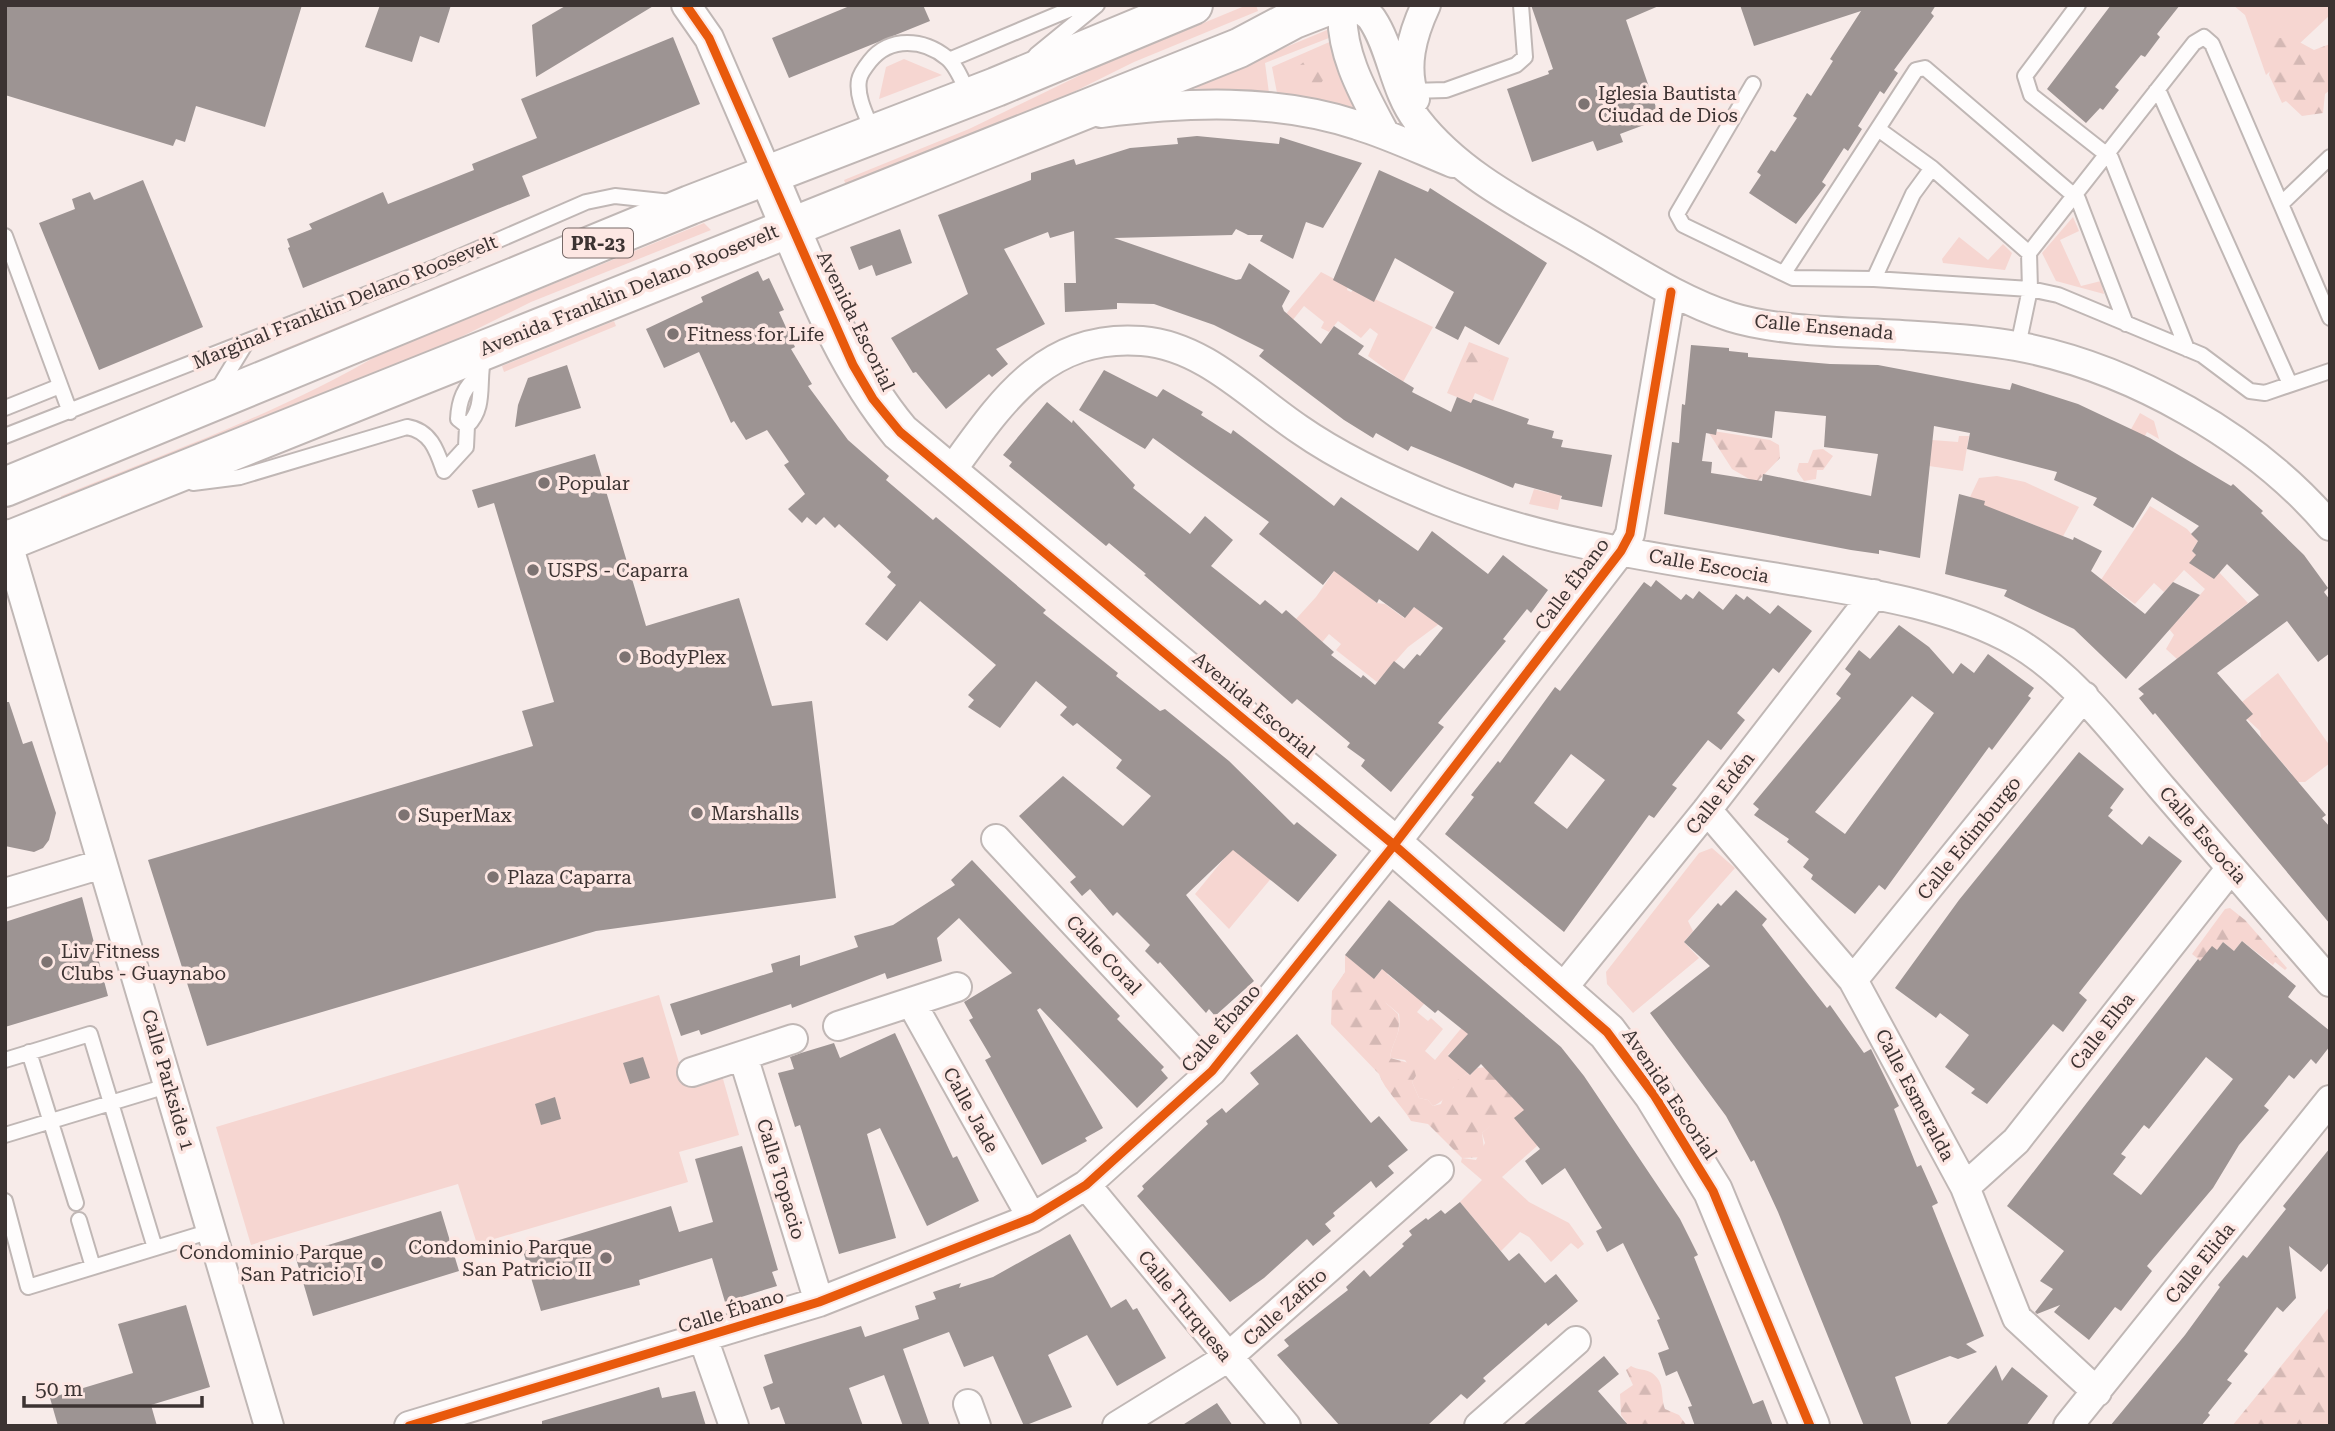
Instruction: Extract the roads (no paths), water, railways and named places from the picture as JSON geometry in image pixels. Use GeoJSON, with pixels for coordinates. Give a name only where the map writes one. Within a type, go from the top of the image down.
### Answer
{"type":"FeatureCollection","features":[{"type":"Feature","properties":{"kind":"main road","name":"PR-23"},"geometry":{"type":"LineString","coordinates":[[5,486],[690,205],[983,92],[1193,5]]}},
{"type":"Feature","properties":{"kind":"main road","name":"Avenida Franklin Delano Roosevelt"},"geometry":{"type":"LineString","coordinates":[[6,539],[483,361],[790,227],[1239,48],[1294,19],[1329,5]]}},
{"type":"Feature","properties":{"kind":"main road","name":"Avenida Escorial"},"geometry":{"type":"LineString","coordinates":[[768,175],[853,365],[873,399],[900,432],[1394,845],[1562,989],[1607,1032],[1654,1095],[1713,1191],[1810,1426]]}},
{"type":"Feature","properties":{"kind":"street","name":"Avenida Escorial"},"geometry":{"type":"LineString","coordinates":[[686,5],[709,38],[768,175]]}},
{"type":"Feature","properties":{"kind":"street"},"geometry":{"type":"LineString","coordinates":[[1343,5],[1340,28],[1348,54],[1385,134]]}},
{"type":"Feature","properties":{"kind":"street"},"geometry":{"type":"LineString","coordinates":[[1353,5],[1371,16],[1406,91],[1422,118],[1462,167]]}},
{"type":"Feature","properties":{"kind":"street"},"geometry":{"type":"LineString","coordinates":[[1406,91],[1410,51],[1426,5]]}},
{"type":"Feature","properties":{"kind":"street"},"geometry":{"type":"LineString","coordinates":[[1058,118],[1181,106],[1259,106],[1320,115],[1385,134],[1462,167]]}},
{"type":"Feature","properties":{"kind":"street","name":"Calle Ensenada"},"geometry":{"type":"LineString","coordinates":[[1462,167],[1671,292],[1732,317],[1769,324],[2018,346],[2090,365],[2165,397],[2264,464],[2330,526]]}},
{"type":"Feature","properties":{"kind":"street","name":"Calle Ébano"},"geometry":{"type":"LineString","coordinates":[[409,1426],[819,1302],[1032,1218],[1086,1185],[1212,1070],[1394,845],[1621,551],[1630,534],[1671,292]]}},
{"type":"Feature","properties":{"kind":"street","name":"Calle Escocia"},"geometry":{"type":"LineString","coordinates":[[949,474],[1005,397],[1036,371],[1069,351],[1106,342],[1143,341],[1182,350],[1213,367],[1301,431],[1372,472],[1444,503],[1518,526],[1621,551],[1874,594],[1947,614],[2017,643],[2084,696],[2330,982]]}},
{"type":"Feature","properties":{"kind":"street","name":"Calle Parkside 1"},"geometry":{"type":"LineString","coordinates":[[6,539],[269,1426]]}},
{"type":"Feature","properties":{"kind":"street","name":"Calle Edén"},"geometry":{"type":"LineString","coordinates":[[1562,989],[1707,810],[1874,594]]}},
{"type":"Feature","properties":{"kind":"street","name":"Calle Edimburgo"},"geometry":{"type":"LineString","coordinates":[[1853,980],[2084,696]]}},
{"type":"Feature","properties":{"kind":"street","name":"Calle Esmeralda"},"geometry":{"type":"LineString","coordinates":[[1707,810],[1853,980],[1965,1187],[2017,1318],[2097,1392]]}},
{"type":"Feature","properties":{"kind":"street","name":"Calle Coral"},"geometry":{"type":"LineString","coordinates":[[996,839],[1212,1070]]}},
{"type":"Feature","properties":{"kind":"street"},"geometry":{"type":"LineString","coordinates":[[5,893],[102,864]]}},
{"type":"Feature","properties":{"kind":"street","name":"Calle Elba"},"geometry":{"type":"LineString","coordinates":[[1965,1187],[2016,1141],[2231,868]]}},
{"type":"Feature","properties":{"kind":"street"},"geometry":{"type":"LineString","coordinates":[[838,1026],[957,987]]}},
{"type":"Feature","properties":{"kind":"street","name":"Calle Jade"},"geometry":{"type":"LineString","coordinates":[[911,1002],[1032,1218]]}},
{"type":"Feature","properties":{"kind":"street"},"geometry":{"type":"LineString","coordinates":[[692,1072],[793,1039]]}},
{"type":"Feature","properties":{"kind":"street","name":"Calle Topacio"},"geometry":{"type":"LineString","coordinates":[[744,1056],[819,1302]]}},
{"type":"Feature","properties":{"kind":"street","name":"Calle Elida"},"geometry":{"type":"LineString","coordinates":[[2068,1426],[2330,1100]]}},
{"type":"Feature","properties":{"kind":"street","name":"Calle Zafiro"},"geometry":{"type":"LineString","coordinates":[[1117,1426],[1227,1358],[1439,1170]]}},
{"type":"Feature","properties":{"kind":"street","name":"Calle Turquesa"},"geometry":{"type":"LineString","coordinates":[[1086,1185],[1286,1426]]}},
{"type":"Feature","properties":{"kind":"street"},"geometry":{"type":"LineString","coordinates":[[703,1338],[734,1426]]}},
{"type":"Feature","properties":{"kind":"street"},"geometry":{"type":"LineString","coordinates":[[1479,1426],[1576,1341]]}},
{"type":"Feature","properties":{"kind":"lane"},"geometry":{"type":"LineString","coordinates":[[949,60],[1080,5]]}},
{"type":"Feature","properties":{"kind":"lane"},"geometry":{"type":"LineString","coordinates":[[874,134],[860,94],[859,78],[878,51],[912,42],[932,48],[983,92],[1097,5]]}},
{"type":"Feature","properties":{"kind":"lane"},"geometry":{"type":"LineString","coordinates":[[1406,91],[1446,90],[1516,65],[1525,57],[1521,5]]}},
{"type":"Feature","properties":{"kind":"lane"},"geometry":{"type":"LineString","coordinates":[[2078,5],[2025,76],[2025,84],[2031,95],[2108,153],[2187,349]]}},
{"type":"Feature","properties":{"kind":"lane"},"geometry":{"type":"LineString","coordinates":[[2018,346],[2030,289],[2029,253],[2194,43],[2204,37],[2211,44],[2330,318]]}},
{"type":"Feature","properties":{"kind":"lane"},"geometry":{"type":"LineString","coordinates":[[1784,273],[1916,70],[1925,68],[2075,196],[2126,324]]}},
{"type":"Feature","properties":{"kind":"lane"},"geometry":{"type":"LineString","coordinates":[[1753,84],[1676,214],[1683,226],[1793,278],[1874,279],[2030,289],[2058,295],[2202,355],[2250,391],[2264,393],[2330,371]]}},
{"type":"Feature","properties":{"kind":"lane"},"geometry":{"type":"LineString","coordinates":[[2156,92],[2160,94],[2290,384]]}},
{"type":"Feature","properties":{"kind":"lane"},"geometry":{"type":"LineString","coordinates":[[1878,128],[1932,167],[2029,253]]}},
{"type":"Feature","properties":{"kind":"lane"},"geometry":{"type":"LineString","coordinates":[[2281,204],[2329,160]]}},
{"type":"Feature","properties":{"kind":"lane"},"geometry":{"type":"LineString","coordinates":[[1874,279],[1913,194],[1932,167]]}},
{"type":"Feature","properties":{"kind":"lane","name":"Marginal Franklin Delano Roosevelt"},"geometry":{"type":"LineString","coordinates":[[5,436],[434,268],[586,202],[615,196],[690,205]]}},
{"type":"Feature","properties":{"kind":"lane"},"geometry":{"type":"LineString","coordinates":[[5,236],[70,412]]}},
{"type":"Feature","properties":{"kind":"lane"},"geometry":{"type":"LineString","coordinates":[[210,403],[247,342]]}},
{"type":"Feature","properties":{"kind":"lane"},"geometry":{"type":"LineString","coordinates":[[139,489],[240,477],[407,427],[423,432],[431,439],[444,471],[466,447],[467,426],[458,419],[459,410],[466,386],[483,361]]}},
{"type":"Feature","properties":{"kind":"lane"},"geometry":{"type":"LineString","coordinates":[[5,408],[60,386]]}},
{"type":"Feature","properties":{"kind":"lane"},"geometry":{"type":"LineString","coordinates":[[8,1056],[90,1034],[155,1248]]}},
{"type":"Feature","properties":{"kind":"lane"},"geometry":{"type":"LineString","coordinates":[[29,1052],[76,1203]]}},
{"type":"Feature","properties":{"kind":"lane"},"geometry":{"type":"LineString","coordinates":[[5,1135],[170,1085]]}},
{"type":"Feature","properties":{"kind":"lane"},"geometry":{"type":"LineString","coordinates":[[5,1201],[28,1287],[211,1231]]}},
{"type":"Feature","properties":{"kind":"lane"},"geometry":{"type":"LineString","coordinates":[[79,1220],[93,1267]]}},
{"type":"Feature","properties":{"kind":"place","name":"Iglesia Bautista Ciudad de Dios"},"geometry":{"type":"Point","coordinates":[1584,104]}},
{"type":"Feature","properties":{"kind":"place","name":"Fitness for Life"},"geometry":{"type":"Point","coordinates":[673,334]}},
{"type":"Feature","properties":{"kind":"place","name":"Popular"},"geometry":{"type":"Point","coordinates":[544,483]}},
{"type":"Feature","properties":{"kind":"place","name":"USPS - Caparra"},"geometry":{"type":"Point","coordinates":[533,570]}},
{"type":"Feature","properties":{"kind":"place","name":"BodyPlex"},"geometry":{"type":"Point","coordinates":[625,657]}},
{"type":"Feature","properties":{"kind":"place","name":"Marshalls"},"geometry":{"type":"Point","coordinates":[697,813]}},
{"type":"Feature","properties":{"kind":"place","name":"SuperMax"},"geometry":{"type":"Point","coordinates":[404,815]}},
{"type":"Feature","properties":{"kind":"place","name":"Plaza Caparra"},"geometry":{"type":"Point","coordinates":[493,877]}},
{"type":"Feature","properties":{"kind":"place","name":"Liv Fitness Clubs - Guaynabo"},"geometry":{"type":"Point","coordinates":[47,962]}},
{"type":"Feature","properties":{"kind":"place","name":"Condominio Parque San Patricio II"},"geometry":{"type":"Point","coordinates":[606,1258]}},
{"type":"Feature","properties":{"kind":"place","name":"Condominio Parque San Patricio I"},"geometry":{"type":"Point","coordinates":[377,1263]}}]}
